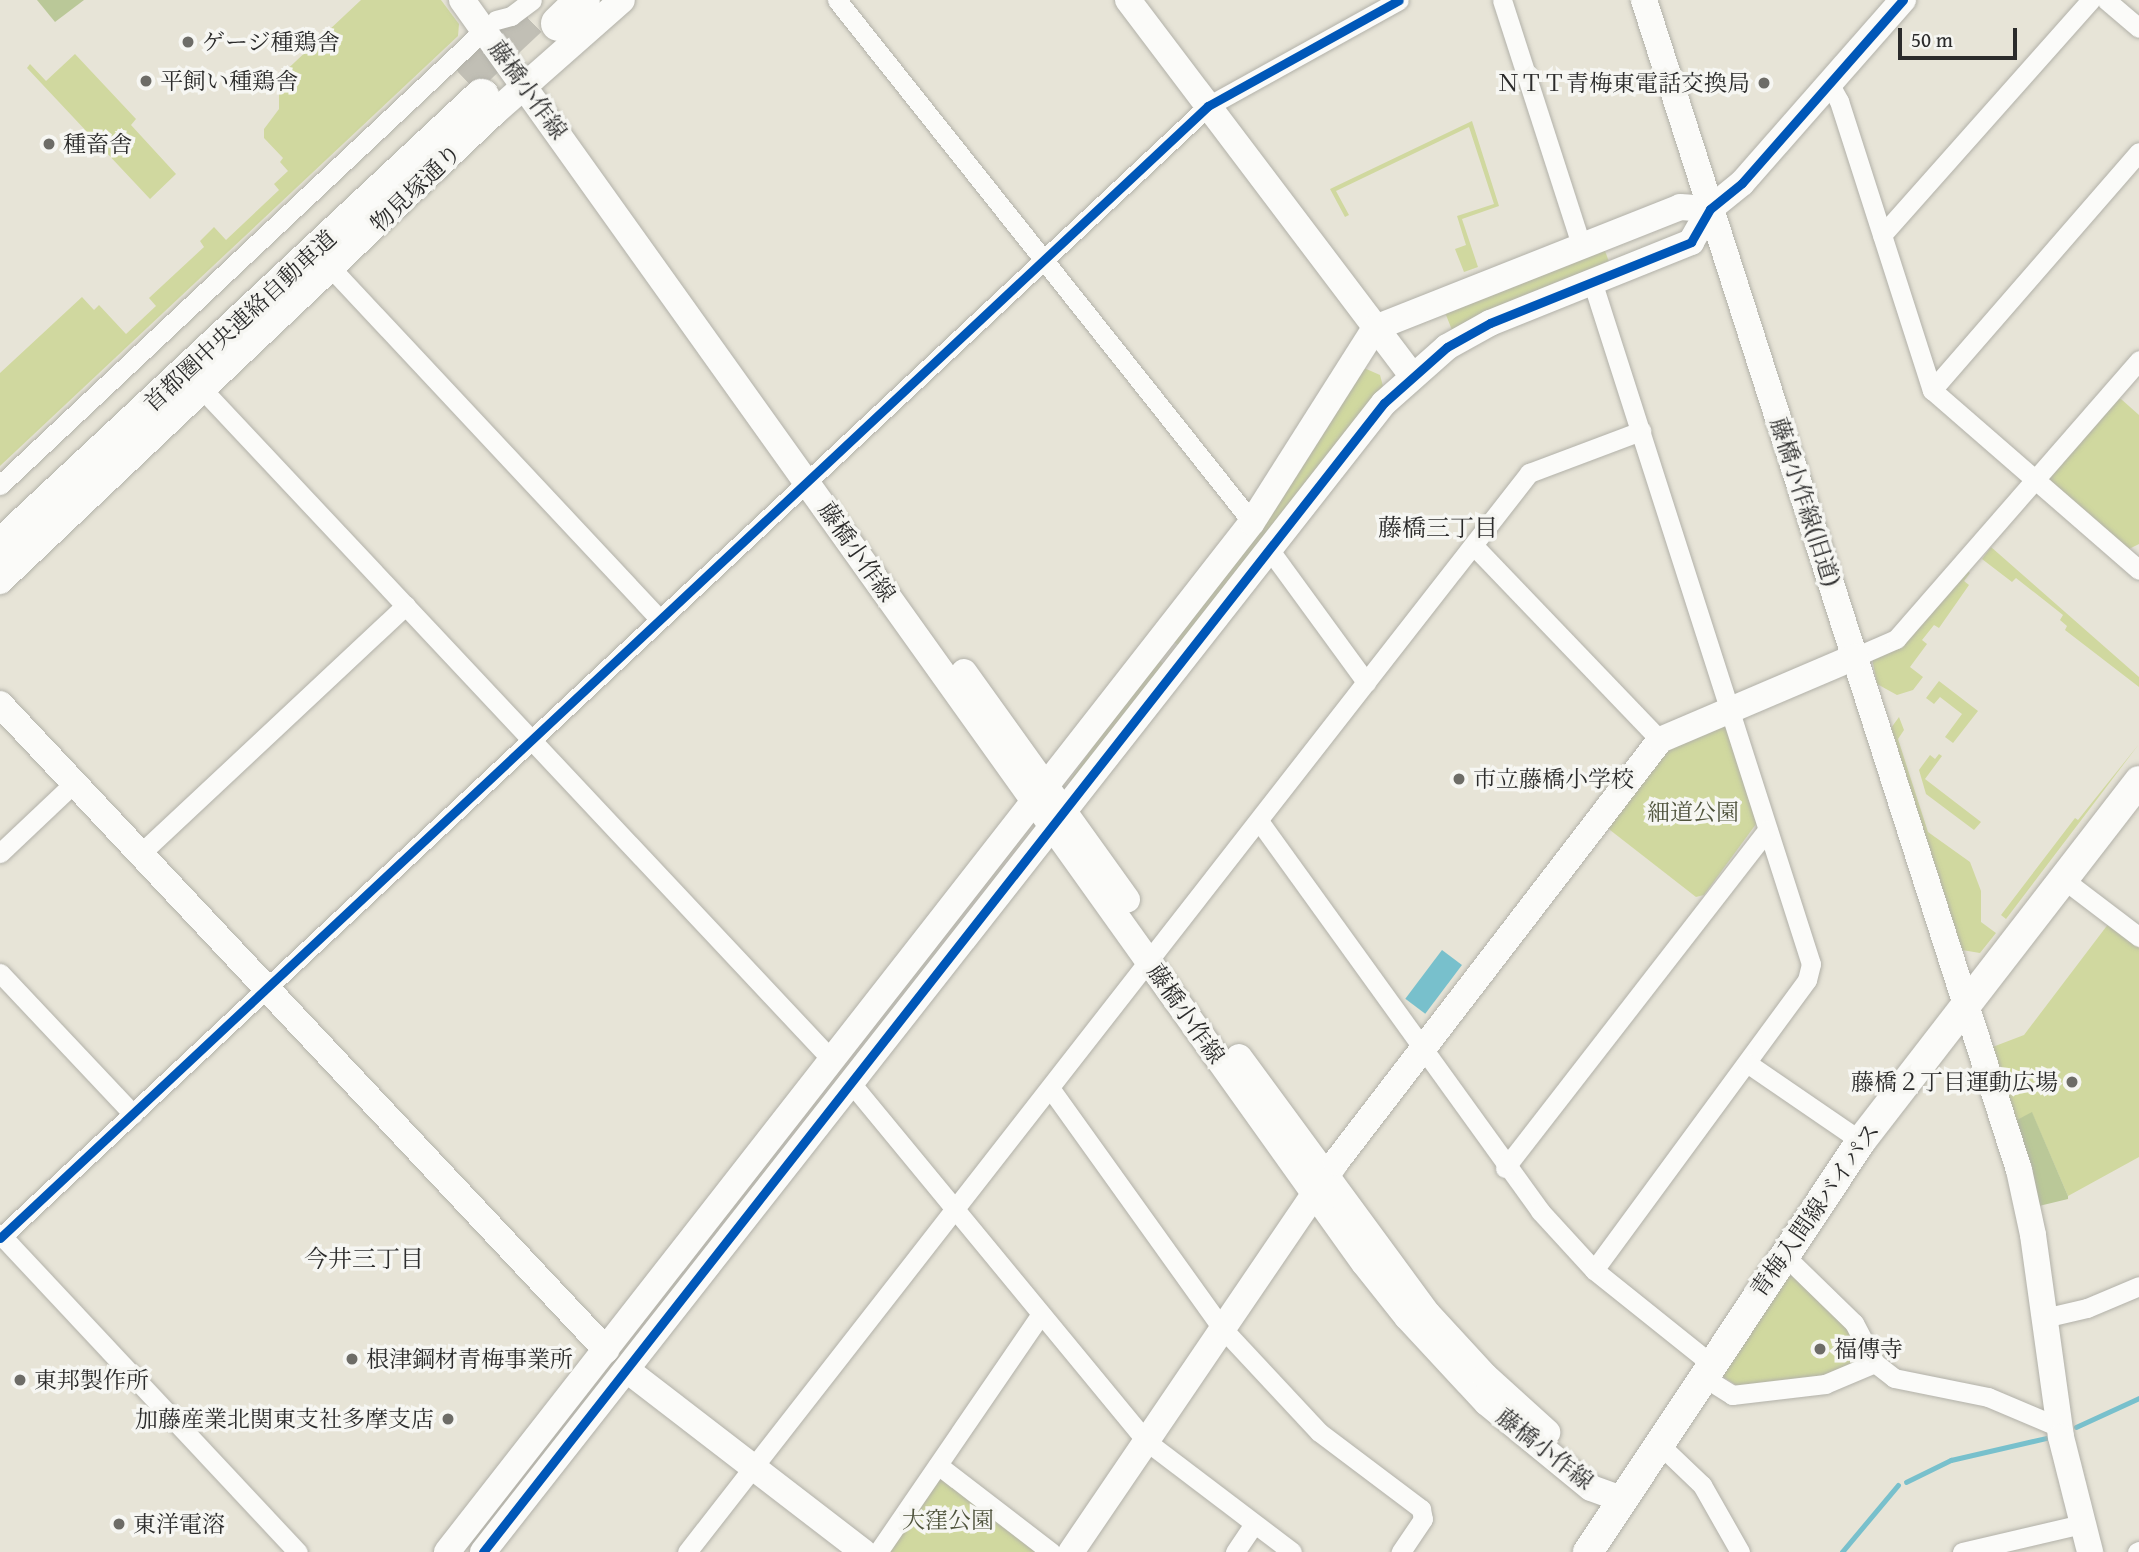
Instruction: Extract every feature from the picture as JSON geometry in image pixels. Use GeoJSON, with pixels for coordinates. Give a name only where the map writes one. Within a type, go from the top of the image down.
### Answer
{"type":"FeatureCollection","features":[{"type":"Feature","properties":{"kind":"highway","name":"首都圏中央連絡自動車道"},"geometry":{"type":"LineString","coordinates":[[0,514],[473,88],[0,547]]}},
{"type":"Feature","properties":{"kind":"main road","name":"青梅入間線バイパス"},"geometry":{"type":"LineString","coordinates":[[1588,1552],[1783,1253],[1861,1141],[2139,781]]}},
{"type":"Feature","properties":{"kind":"street","name":"藤橋小作線"},"geometry":{"type":"LineString","coordinates":[[462,0],[487,17],[1319,1186],[1456,1345],[1541,1426],[1602,1475],[1622,1499]]}},
{"type":"Feature","properties":{"kind":"street","name":"物見塚通り"},"geometry":{"type":"LineString","coordinates":[[0,581],[331,268],[622,0]]}},
{"type":"Feature","properties":{"kind":"street"},"geometry":{"type":"LineString","coordinates":[[837,0],[1252,522]]}},
{"type":"Feature","properties":{"kind":"street"},"geometry":{"type":"LineString","coordinates":[[1128,0],[1412,376]]}},
{"type":"Feature","properties":{"kind":"street"},"geometry":{"type":"LineString","coordinates":[[298,1552],[1,1236],[1208,106],[1399,0]]}},
{"type":"Feature","properties":{"kind":"street"},"geometry":{"type":"LineString","coordinates":[[1502,0],[1581,245]]}},
{"type":"Feature","properties":{"kind":"street","name":"藤橋小作線(旧道)"},"geometry":{"type":"LineString","coordinates":[[1644,0],[1966,1004]]}},
{"type":"Feature","properties":{"kind":"street"},"geometry":{"type":"LineString","coordinates":[[483,1552],[1384,404],[1447,347],[1490,323],[1691,242],[1710,209],[1727,199],[1903,0]]}},
{"type":"Feature","properties":{"kind":"street"},"geometry":{"type":"LineString","coordinates":[[1882,235],[2091,0]]}},
{"type":"Feature","properties":{"kind":"street"},"geometry":{"type":"LineString","coordinates":[[2106,0],[2139,28]]}},
{"type":"Feature","properties":{"kind":"street"},"geometry":{"type":"LineString","coordinates":[[0,485],[487,17],[511,16],[553,6]]}},
{"type":"Feature","properties":{"kind":"street"},"geometry":{"type":"LineString","coordinates":[[1829,83],[1839,101],[1932,390],[2136,563]]}},
{"type":"Feature","properties":{"kind":"street"},"geometry":{"type":"LineString","coordinates":[[1932,390],[2139,152]]}},
{"type":"Feature","properties":{"kind":"street"},"geometry":{"type":"LineString","coordinates":[[447,1552],[1252,522],[1375,328],[1680,207],[1710,209]]}},
{"type":"Feature","properties":{"kind":"street"},"geometry":{"type":"LineString","coordinates":[[331,268],[660,619]]}},
{"type":"Feature","properties":{"kind":"street"},"geometry":{"type":"LineString","coordinates":[[1592,281],[1811,969],[1747,1063],[1594,1270]]}},
{"type":"Feature","properties":{"kind":"street"},"geometry":{"type":"LineString","coordinates":[[1071,1552],[1319,1186],[1660,740],[1896,639],[2139,360]]}},
{"type":"Feature","properties":{"kind":"street"},"geometry":{"type":"LineString","coordinates":[[203,390],[832,1060]]}},
{"type":"Feature","properties":{"kind":"street"},"geometry":{"type":"LineString","coordinates":[[687,1552],[1529,473],[1640,431]]}},
{"type":"Feature","properties":{"kind":"street"},"geometry":{"type":"LineString","coordinates":[[1474,546],[1660,740]]}},
{"type":"Feature","properties":{"kind":"street"},"geometry":{"type":"LineString","coordinates":[[1269,549],[1366,682]]}},
{"type":"Feature","properties":{"kind":"street"},"geometry":{"type":"LineString","coordinates":[[140,854],[406,605]]}},
{"type":"Feature","properties":{"kind":"street"},"geometry":{"type":"LineString","coordinates":[[0,705],[606,1350]]}},
{"type":"Feature","properties":{"kind":"street"},"geometry":{"type":"LineString","coordinates":[[0,853],[74,783]]}},
{"type":"Feature","properties":{"kind":"street"},"geometry":{"type":"LineString","coordinates":[[1259,821],[1505,1168],[1594,1270],[1732,1395],[1825,1384],[1875,1363]]}},
{"type":"Feature","properties":{"kind":"street"},"geometry":{"type":"LineString","coordinates":[[1505,1168],[1767,830]]}},
{"type":"Feature","properties":{"kind":"street"},"geometry":{"type":"LineString","coordinates":[[2063,878],[2139,937]]}},
{"type":"Feature","properties":{"kind":"street"},"geometry":{"type":"LineString","coordinates":[[920,948],[941,966]]}},
{"type":"Feature","properties":{"kind":"street"},"geometry":{"type":"LineString","coordinates":[[0,973],[133,1114]]}},
{"type":"Feature","properties":{"kind":"street"},"geometry":{"type":"LineString","coordinates":[[1966,1004],[2024,1191],[2059,1427],[2090,1552]]}},
{"type":"Feature","properties":{"kind":"street"},"geometry":{"type":"LineString","coordinates":[[1747,1063],[1861,1141]]}},
{"type":"Feature","properties":{"kind":"street"},"geometry":{"type":"LineString","coordinates":[[852,1083],[1146,1441],[1292,1552]]}},
{"type":"Feature","properties":{"kind":"street"},"geometry":{"type":"LineString","coordinates":[[1050,1088],[1222,1328],[1319,1432],[1421,1509],[1423,1519],[1401,1552]]}},
{"type":"Feature","properties":{"kind":"street"},"geometry":{"type":"LineString","coordinates":[[718,1206],[740,1224]]}},
{"type":"Feature","properties":{"kind":"street"},"geometry":{"type":"LineString","coordinates":[[1783,1253],[1854,1323],[1875,1363],[1908,1383],[1988,1397],[2059,1427]]}},
{"type":"Feature","properties":{"kind":"street"},"geometry":{"type":"LineString","coordinates":[[2044,1318],[2087,1308],[2139,1286]]}},
{"type":"Feature","properties":{"kind":"street"},"geometry":{"type":"LineString","coordinates":[[878,1552],[1041,1314]]}},
{"type":"Feature","properties":{"kind":"street"},"geometry":{"type":"LineString","coordinates":[[627,1370],[863,1552]]}},
{"type":"Feature","properties":{"kind":"street"},"geometry":{"type":"LineString","coordinates":[[1658,1443],[1702,1485],[1740,1552]]}},
{"type":"Feature","properties":{"kind":"street"},"geometry":{"type":"LineString","coordinates":[[938,1465],[1051,1552]]}},
{"type":"Feature","properties":{"kind":"street"},"geometry":{"type":"LineString","coordinates":[[484,1505],[506,1523]]}},
{"type":"Feature","properties":{"kind":"street"},"geometry":{"type":"LineString","coordinates":[[1235,1552],[1254,1524]]}},
{"type":"Feature","properties":{"kind":"street"},"geometry":{"type":"LineString","coordinates":[[1962,1552],[2082,1524]]}},
{"type":"Feature","properties":{"kind":"green space"},"geometry":{"type":"Polygon","coordinates":[[[37,0],[84,0],[55,22],[37,0]]]}},
{"type":"Feature","properties":{"kind":"green space"},"geometry":{"type":"Polygon","coordinates":[[[361,0],[441,0],[459,24],[458,36],[0,466],[0,373],[82,297],[94,310],[99,305],[126,334],[156,306],[149,298],[204,247],[200,241],[214,227],[226,240],[279,190],[274,184],[288,171],[280,162],[283,158],[264,138],[264,129],[279,109],[279,77],[361,0]]]}},
{"type":"Feature","properties":{"kind":"green space"},"geometry":{"type":"Polygon","coordinates":[[[75,54],[136,119],[131,125],[176,174],[150,199],[27,68],[30,64],[46,81],[75,54]]]}},
{"type":"Feature","properties":{"kind":"green space"},"geometry":{"type":"Polygon","coordinates":[[[1472,121],[1499,206],[1462,219],[1478,267],[1464,272],[1455,249],[1466,245],[1457,216],[1494,204],[1469,127],[1336,191],[1349,215],[1345,217],[1330,189],[1472,121]]]}},
{"type":"Feature","properties":{"kind":"green space"},"geometry":{"type":"Polygon","coordinates":[[[1602,243],[1611,267],[1454,335],[1442,305],[1602,243]]]}},
{"type":"Feature","properties":{"kind":"green space"},"geometry":{"type":"Polygon","coordinates":[[[1364,368],[1380,375],[1383,386],[1183,649],[1169,638],[1364,368]]]}},
{"type":"Feature","properties":{"kind":"green space"},"geometry":{"type":"Polygon","coordinates":[[[2113,399],[2121,399],[2139,415],[2139,544],[2127,550],[2049,481],[2048,474],[2113,399]]]}},
{"type":"Feature","properties":{"kind":"green space"},"geometry":{"type":"Polygon","coordinates":[[[1991,547],[2139,677],[2139,687],[2065,630],[2067,626],[2060,620],[2063,615],[2016,578],[2012,582],[1982,559],[1991,547]]]}},
{"type":"Feature","properties":{"kind":"green space"},"geometry":{"type":"Polygon","coordinates":[[[1967,570],[1970,573],[1964,581],[1969,585],[1939,628],[1934,625],[1922,640],[1927,644],[1910,667],[1923,677],[1913,690],[1897,695],[1877,684],[1872,658],[1967,570]]]}},
{"type":"Feature","properties":{"kind":"green space"},"geometry":{"type":"Polygon","coordinates":[[[1155,657],[1168,667],[1074,782],[1070,780],[1155,657]]]}},
{"type":"Feature","properties":{"kind":"green space"},"geometry":{"type":"Polygon","coordinates":[[[1939,681],[1978,711],[1953,743],[1945,737],[1962,714],[1940,697],[1934,704],[1926,698],[1939,681]]]}},
{"type":"Feature","properties":{"kind":"green space"},"geometry":{"type":"Polygon","coordinates":[[[1899,717],[1904,730],[1898,739],[1928,832],[1970,862],[1981,891],[1981,922],[1996,933],[1980,953],[1962,950],[1891,728],[1899,717]]]}},
{"type":"Feature","properties":{"kind":"green space","name":"細道公園"},"geometry":{"type":"Polygon","coordinates":[[[1721,724],[1728,727],[1759,820],[1704,895],[1696,897],[1610,830],[1609,823],[1665,751],[1721,724]]]}},
{"type":"Feature","properties":{"kind":"green space"},"geometry":{"type":"Polygon","coordinates":[[[2139,744],[2006,919],[2001,915],[2075,818],[2078,820],[2139,744]]]}},
{"type":"Feature","properties":{"kind":"green space"},"geometry":{"type":"Polygon","coordinates":[[[1939,754],[1942,756],[1925,779],[1981,822],[1974,830],[1926,794],[1919,770],[1930,755],[1935,759],[1939,754]]]}},
{"type":"Feature","properties":{"kind":"green space","name":"藤橋２丁目運動広場"},"geometry":{"type":"Polygon","coordinates":[[[2109,923],[2139,945],[2139,1157],[2068,1196],[2032,1113],[2013,1122],[1990,1048],[2024,1035],[2109,923]]]}},
{"type":"Feature","properties":{"kind":"green space"},"geometry":{"type":"Polygon","coordinates":[[[2032,1112],[2068,1196],[2068,1199],[2039,1206],[2013,1122],[2032,1112]]]}},
{"type":"Feature","properties":{"kind":"green space"},"geometry":{"type":"Polygon","coordinates":[[[1793,1268],[1848,1327],[1867,1364],[1823,1378],[1739,1387],[1722,1376],[1793,1268]]]}},
{"type":"Feature","properties":{"kind":"green space","name":"大窪公園"},"geometry":{"type":"Polygon","coordinates":[[[938,1477],[1043,1552],[888,1552],[938,1477]]]}},
{"type":"Feature","properties":{"kind":"water"},"geometry":{"type":"Polygon","coordinates":[[[1442,950],[1462,965],[1425,1014],[1405,999],[1442,950]]]}},
{"type":"Feature","properties":{"kind":"waterway"},"geometry":{"type":"LineString","coordinates":[[2076,1427],[2139,1398]]}},
{"type":"Feature","properties":{"kind":"waterway"},"geometry":{"type":"LineString","coordinates":[[1906,1482],[1951,1460],[2046,1438]]}},
{"type":"Feature","properties":{"kind":"waterway"},"geometry":{"type":"LineString","coordinates":[[1842,1552],[1898,1485]]}},
{"type":"Feature","properties":{"kind":"tunnel"},"geometry":{"type":"LineString","coordinates":[[465,79],[542,7]]}},
{"type":"Feature","properties":{"kind":"cycle path"},"geometry":{"type":"LineString","coordinates":[[0,1238],[1208,106],[1399,0]]}},
{"type":"Feature","properties":{"kind":"cycle path"},"geometry":{"type":"LineString","coordinates":[[483,1552],[1384,403],[1447,347],[1490,323],[1691,242],[1710,209],[1742,183],[1903,0]]}},
{"type":"Feature","properties":{"kind":"place","name":"ゲージ種鶏舎"},"geometry":{"type":"Point","coordinates":[188,42]}},
{"type":"Feature","properties":{"kind":"place","name":"平飼い種鶏舎"},"geometry":{"type":"Point","coordinates":[146,81]}},
{"type":"Feature","properties":{"kind":"place","name":"ＮＴＴ青梅東電話交換局"},"geometry":{"type":"Point","coordinates":[1764,83]}},
{"type":"Feature","properties":{"kind":"place","name":"種畜舎"},"geometry":{"type":"Point","coordinates":[49,144]}},
{"type":"Feature","properties":{"kind":"place","name":"市立藤橋小学校"},"geometry":{"type":"Point","coordinates":[1459,779]}},
{"type":"Feature","properties":{"kind":"place","name":"藤橋２丁目運動広場"},"geometry":{"type":"Point","coordinates":[2072,1082]}},
{"type":"Feature","properties":{"kind":"place","name":"福傳寺"},"geometry":{"type":"Point","coordinates":[1820,1349]}},
{"type":"Feature","properties":{"kind":"place","name":"根津鋼材青梅事業所"},"geometry":{"type":"Point","coordinates":[352,1359]}},
{"type":"Feature","properties":{"kind":"place","name":"東邦製作所"},"geometry":{"type":"Point","coordinates":[20,1380]}},
{"type":"Feature","properties":{"kind":"place","name":"加藤産業北関東支社多摩支店"},"geometry":{"type":"Point","coordinates":[448,1419]}},
{"type":"Feature","properties":{"kind":"place","name":"東洋電溶"},"geometry":{"type":"Point","coordinates":[119,1524]}},
{"type":"Feature","properties":{"kind":"district","name":"藤橋三丁目"},"geometry":{"type":"Point","coordinates":[1438,528]}},
{"type":"Feature","properties":{"kind":"district","name":"今井三丁目"},"geometry":{"type":"Point","coordinates":[364,1259]}}]}
